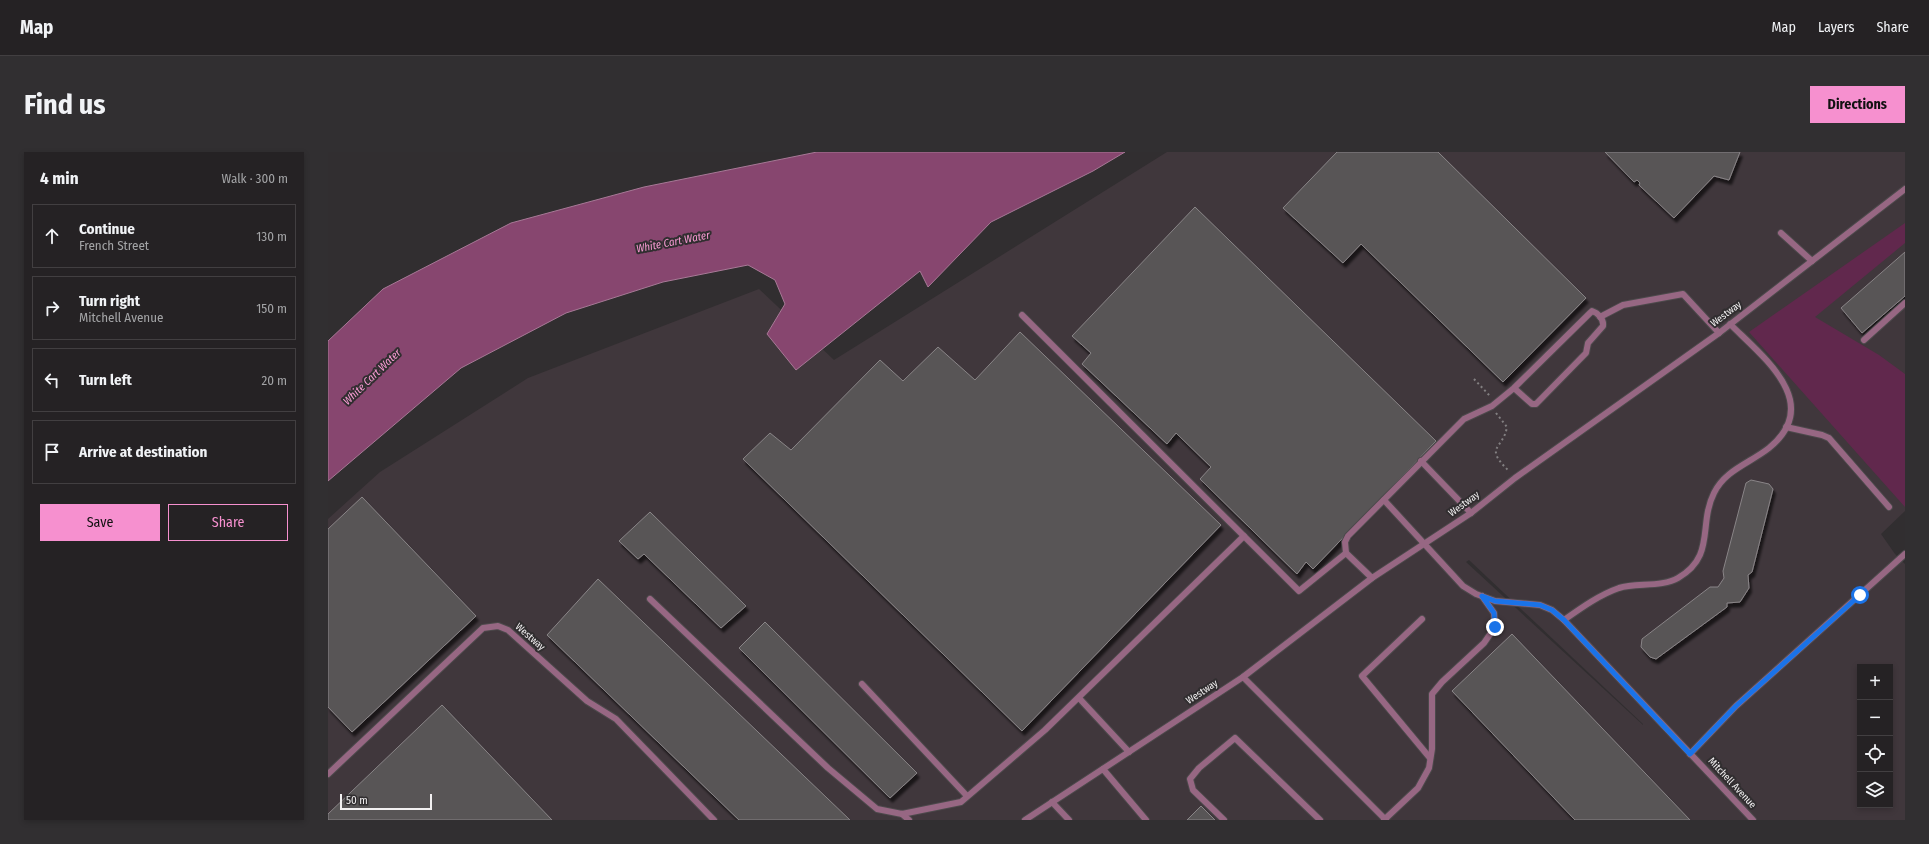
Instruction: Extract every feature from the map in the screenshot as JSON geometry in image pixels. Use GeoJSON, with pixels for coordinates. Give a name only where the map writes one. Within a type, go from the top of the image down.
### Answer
{"type":"FeatureCollection","features":[{"type":"Feature","properties":{"kind":"lane","name":"Westway"},"geometry":{"type":"LineString","coordinates":[[1025,820],[1243,677],[1372,578],[1470,513],[1515,478],[1730,324],[1905,189]]}},
{"type":"Feature","properties":{"kind":"lane"},"geometry":{"type":"LineString","coordinates":[[1781,234],[1812,261]]}},
{"type":"Feature","properties":{"kind":"lane"},"geometry":{"type":"LineString","coordinates":[[1600,317],[1624,305],[1683,294],[1719,332]]}},
{"type":"Feature","properties":{"kind":"lane"},"geometry":{"type":"LineString","coordinates":[[1864,340],[1905,303]]}},
{"type":"Feature","properties":{"kind":"lane"},"geometry":{"type":"LineString","coordinates":[[1372,578],[1346,553],[1345,542],[1348,536],[1421,461],[1468,416],[1492,406],[1514,388],[1590,313],[1594,312],[1603,320],[1603,326],[1588,343],[1586,353],[1536,404],[1532,404],[1514,388]]}},
{"type":"Feature","properties":{"kind":"lane"},"geometry":{"type":"LineString","coordinates":[[1022,315],[1299,591],[1346,553]]}},
{"type":"Feature","properties":{"kind":"lane"},"geometry":{"type":"LineString","coordinates":[[1564,620],[1584,606],[1619,588],[1677,579],[1690,570],[1701,555],[1706,538],[1709,502],[1718,484],[1734,470],[1769,448],[1784,432],[1790,415],[1790,396],[1776,370],[1730,324]]}},
{"type":"Feature","properties":{"kind":"lane"},"geometry":{"type":"LineString","coordinates":[[1786,427],[1822,434],[1828,438],[1890,507]]}},
{"type":"Feature","properties":{"kind":"lane"},"geometry":{"type":"LineString","coordinates":[[1421,461],[1470,513]]}},
{"type":"Feature","properties":{"kind":"lane","name":"Mitchell Avenue"},"geometry":{"type":"LineString","coordinates":[[1384,500],[1463,586],[1495,601],[1540,605],[1552,610],[1564,620],[1753,820]]}},
{"type":"Feature","properties":{"kind":"lane"},"geometry":{"type":"LineString","coordinates":[[650,599],[828,768],[877,809],[902,814],[961,802],[1045,730],[1244,536]]}},
{"type":"Feature","properties":{"kind":"lane"},"geometry":{"type":"LineString","coordinates":[[1690,754],[1736,706],[1905,554]]}},
{"type":"Feature","properties":{"kind":"lane"},"geometry":{"type":"LineString","coordinates":[[1243,677],[1385,820],[1418,788],[1429,768],[1432,694],[1442,682],[1484,643],[1495,627],[1494,613],[1482,596]]}},
{"type":"Feature","properties":{"kind":"lane"},"geometry":{"type":"LineString","coordinates":[[1422,619],[1362,676],[1430,758]]}},
{"type":"Feature","properties":{"kind":"lane","name":"Westway"},"geometry":{"type":"LineString","coordinates":[[328,774],[483,628],[498,626],[508,630],[587,701],[616,719],[714,820]]}},
{"type":"Feature","properties":{"kind":"lane"},"geometry":{"type":"LineString","coordinates":[[862,684],[967,796]]}},
{"type":"Feature","properties":{"kind":"lane"},"geometry":{"type":"LineString","coordinates":[[1079,698],[1129,752]]}},
{"type":"Feature","properties":{"kind":"lane"},"geometry":{"type":"LineString","coordinates":[[1224,820],[1193,790],[1190,779],[1200,768],[1235,738],[1320,820]]}},
{"type":"Feature","properties":{"kind":"lane"},"geometry":{"type":"LineString","coordinates":[[1102,769],[1146,820]]}},
{"type":"Feature","properties":{"kind":"lane"},"geometry":{"type":"LineString","coordinates":[[1052,802],[1069,820]]}},
{"type":"Feature","properties":{"kind":"lane"},"geometry":{"type":"LineString","coordinates":[[902,814],[909,820]]}},
{"type":"Feature","properties":{"kind":"path"},"geometry":{"type":"LineString","coordinates":[[1474,379],[1490,394],[1492,406],[1507,426],[1506,431],[1496,448],[1496,455],[1499,462],[1515,478]]}},
{"type":"Feature","properties":{"kind":"shaded area"},"geometry":{"type":"Polygon","coordinates":[[[1167,152],[1905,152],[1905,511],[1881,534],[1895,554],[1905,564],[1905,820],[328,820],[328,519],[380,472],[528,378],[759,289],[834,360],[1167,152]],[[1469,560],[1466,562],[1643,725],[1469,560]]]}},
{"type":"Feature","properties":{"kind":"shaded area"},"geometry":{"type":"Polygon","coordinates":[[[1905,223],[1905,243],[1815,317],[1879,355],[1905,374],[1905,507],[1749,332],[1905,223]]]}},
{"type":"Feature","properties":{"kind":"water","name":"White Cart Water"},"geometry":{"type":"Polygon","coordinates":[[[817,152],[1125,152],[1093,171],[991,222],[928,287],[920,271],[796,370],[767,334],[785,304],[775,280],[748,265],[663,282],[566,313],[461,368],[328,481],[328,341],[383,289],[511,223],[644,187],[817,152]]]}},
{"type":"Feature","properties":{"kind":"building"},"geometry":{"type":"Polygon","coordinates":[[[1337,152],[1438,152],[1586,298],[1503,382],[1361,244],[1343,263],[1283,208],[1337,152]]]}},
{"type":"Feature","properties":{"kind":"building"},"geometry":{"type":"Polygon","coordinates":[[[1605,152],[1740,152],[1729,180],[1714,176],[1674,218],[1639,185],[1640,183],[1637,180],[1634,182],[1605,152]]]}},
{"type":"Feature","properties":{"kind":"building"},"geometry":{"type":"Polygon","coordinates":[[[1195,207],[1436,441],[1313,569],[1306,562],[1297,574],[1200,479],[1211,467],[1176,433],[1167,444],[1082,364],[1091,353],[1072,336],[1195,207]]]}},
{"type":"Feature","properties":{"kind":"building"},"geometry":{"type":"Polygon","coordinates":[[[1905,252],[1905,296],[1862,333],[1841,308],[1905,252]]]}},
{"type":"Feature","properties":{"kind":"building"},"geometry":{"type":"Polygon","coordinates":[[[1020,332],[1221,525],[1022,731],[743,459],[770,433],[791,450],[880,360],[903,381],[938,347],[975,380],[1020,332]]]}},
{"type":"Feature","properties":{"kind":"building"},"geometry":{"type":"Polygon","coordinates":[[[1751,480],[1769,484],[1773,489],[1752,572],[1748,575],[1749,588],[1740,602],[1727,603],[1727,607],[1656,659],[1650,657],[1641,647],[1642,639],[1710,587],[1718,587],[1724,578],[1723,571],[1746,483],[1751,480]]]}},
{"type":"Feature","properties":{"kind":"building"},"geometry":{"type":"Polygon","coordinates":[[[362,497],[476,616],[352,732],[328,707],[328,529],[362,497]]]}},
{"type":"Feature","properties":{"kind":"building"},"geometry":{"type":"Polygon","coordinates":[[[650,512],[746,606],[721,628],[644,554],[638,559],[619,541],[650,512]]]}},
{"type":"Feature","properties":{"kind":"building"},"geometry":{"type":"Polygon","coordinates":[[[598,579],[850,820],[739,820],[547,635],[598,579]]]}},
{"type":"Feature","properties":{"kind":"building"},"geometry":{"type":"Polygon","coordinates":[[[765,622],[917,773],[890,798],[739,648],[765,622]]]}},
{"type":"Feature","properties":{"kind":"building"},"geometry":{"type":"Polygon","coordinates":[[[1512,634],[1690,820],[1575,820],[1452,691],[1512,634]]]}},
{"type":"Feature","properties":{"kind":"building"},"geometry":{"type":"Polygon","coordinates":[[[442,705],[552,820],[328,820],[328,814],[442,705]]]}},
{"type":"Feature","properties":{"kind":"building"},"geometry":{"type":"Polygon","coordinates":[[[1201,806],[1215,820],[1187,820],[1201,806]]]}},
{"type":"Feature","properties":{"kind":"route"},"geometry":{"type":"LineString","coordinates":[[1495,627],[1494,613],[1482,596],[1495,601],[1540,605],[1552,610],[1564,620],[1690,754],[1736,706],[1860,595]]}}]}
